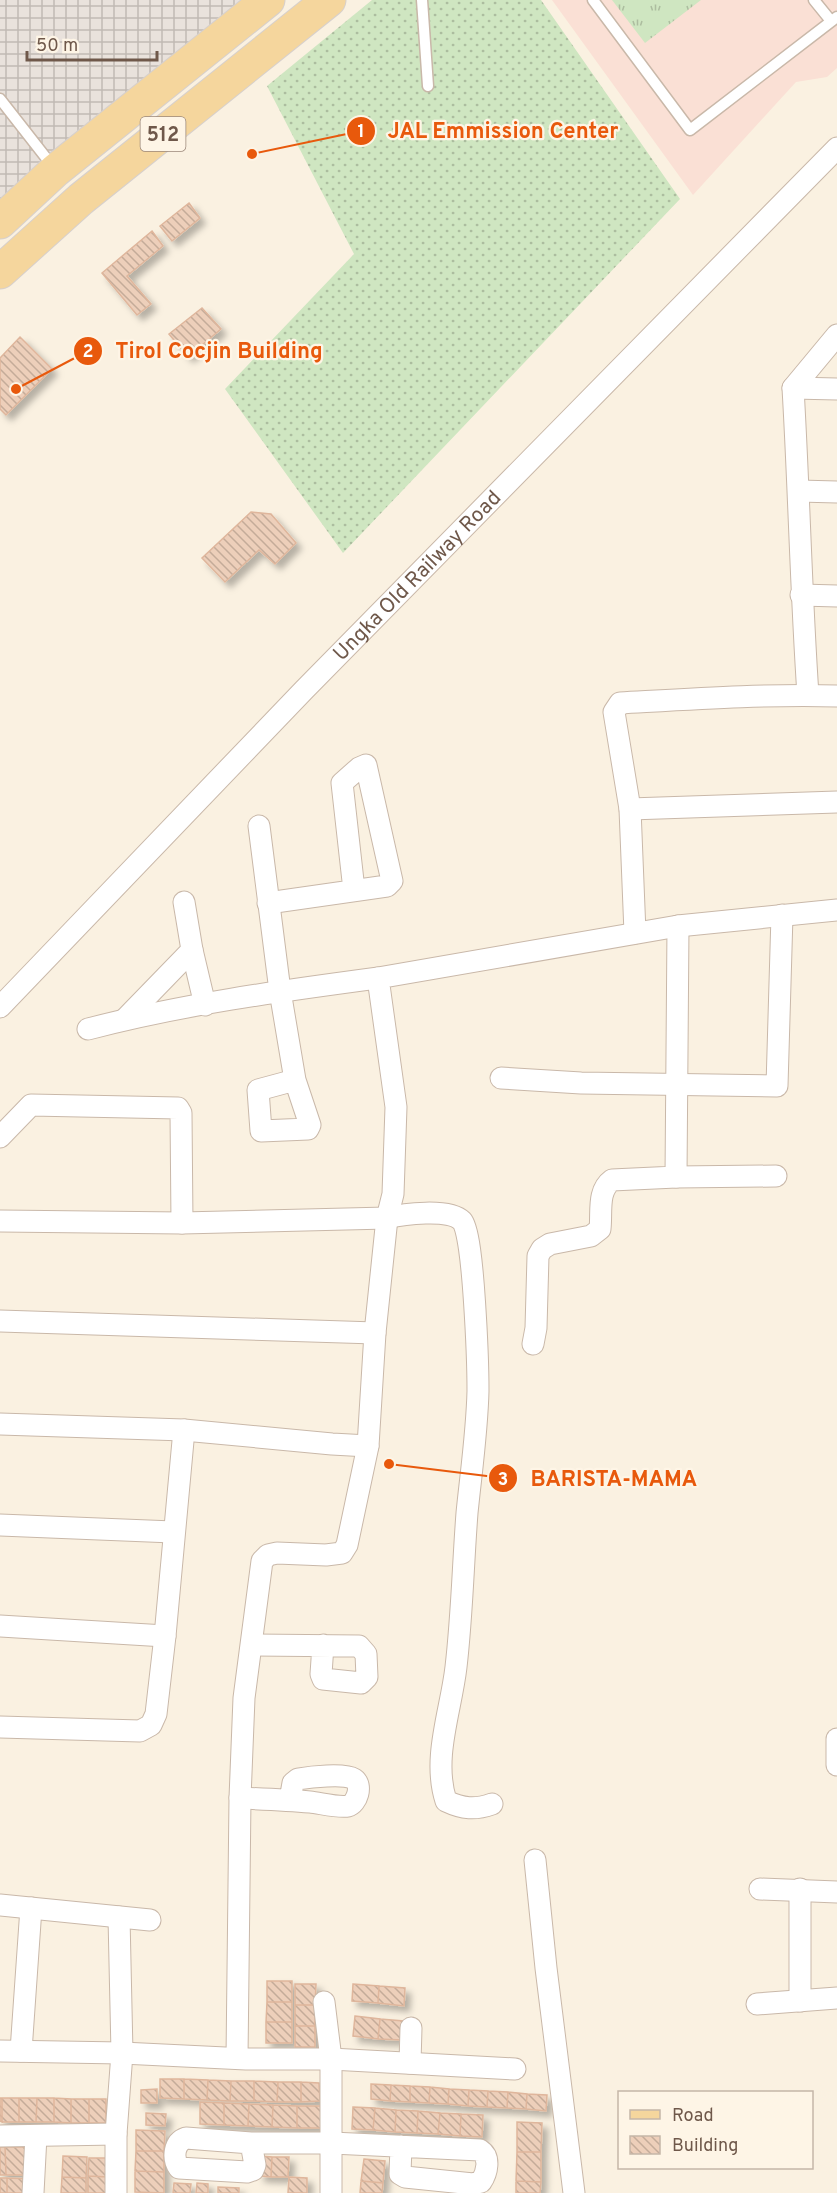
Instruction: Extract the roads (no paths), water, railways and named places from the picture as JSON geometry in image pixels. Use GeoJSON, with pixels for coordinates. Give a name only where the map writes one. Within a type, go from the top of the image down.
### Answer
{"type":"FeatureCollection","features":[{"type":"Feature","properties":{"kind":"main road","name":"512"},"geometry":{"type":"LineString","coordinates":[[0,222],[56,170],[268,0]]}},
{"type":"Feature","properties":{"kind":"main road","name":"512"},"geometry":{"type":"LineString","coordinates":[[0,272],[81,199],[330,0]]}},
{"type":"Feature","properties":{"kind":"street","name":"Ungka Old Railway Road"},"geometry":{"type":"LineString","coordinates":[[0,1007],[296,698],[837,148]]}},
{"type":"Feature","properties":{"kind":"street"},"geometry":{"type":"LineString","coordinates":[[808,695],[801,595],[799,491],[793,388],[837,335]]}},
{"type":"Feature","properties":{"kind":"street"},"geometry":{"type":"LineString","coordinates":[[793,388],[837,389]]}},
{"type":"Feature","properties":{"kind":"street"},"geometry":{"type":"LineString","coordinates":[[799,491],[837,492]]}},
{"type":"Feature","properties":{"kind":"street"},"geometry":{"type":"LineString","coordinates":[[801,595],[837,596]]}},
{"type":"Feature","properties":{"kind":"street"},"geometry":{"type":"LineString","coordinates":[[635,933],[630,809],[614,712],[620,704],[808,695],[837,696]]}},
{"type":"Feature","properties":{"kind":"street"},"geometry":{"type":"LineString","coordinates":[[268,903],[387,886],[392,881],[366,765],[342,783],[354,890]]}},
{"type":"Feature","properties":{"kind":"street"},"geometry":{"type":"LineString","coordinates":[[630,809],[837,802]]}},
{"type":"Feature","properties":{"kind":"street"},"geometry":{"type":"LineString","coordinates":[[259,826],[280,992],[295,1080]]}},
{"type":"Feature","properties":{"kind":"street"},"geometry":{"type":"LineString","coordinates":[[184,902],[205,1005]]}},
{"type":"Feature","properties":{"kind":"street"},"geometry":{"type":"LineString","coordinates":[[88,1029],[125,1019],[205,1005],[378,978],[678,926],[837,910]]}},
{"type":"Feature","properties":{"kind":"street"},"geometry":{"type":"LineString","coordinates":[[501,1078],[581,1083],[777,1086],[782,915]]}},
{"type":"Feature","properties":{"kind":"street"},"geometry":{"type":"LineString","coordinates":[[676,1177],[678,926]]}},
{"type":"Feature","properties":{"kind":"street"},"geometry":{"type":"LineString","coordinates":[[125,1019],[192,950]]}},
{"type":"Feature","properties":{"kind":"street"},"geometry":{"type":"LineString","coordinates":[[237,2058],[240,1798],[244,1698],[262,1561],[268,1555],[277,1553],[326,1555],[342,1553],[347,1545],[368,1446],[375,1333],[387,1218],[393,1194],[396,1107],[378,978]]}},
{"type":"Feature","properties":{"kind":"street"},"geometry":{"type":"LineString","coordinates":[[0,1137],[31,1106],[178,1108],[181,1113],[182,1223]]}},
{"type":"Feature","properties":{"kind":"street"},"geometry":{"type":"LineString","coordinates":[[533,1344],[538,1256],[542,1249],[550,1244],[591,1236],[600,1229],[602,1192],[612,1180],[777,1176]]}},
{"type":"Feature","properties":{"kind":"street"},"geometry":{"type":"LineString","coordinates":[[0,1221],[182,1223],[387,1218],[405,1214],[436,1214],[457,1217],[465,1225],[470,1254],[478,1391],[456,1667],[441,1758],[441,1786],[446,1801],[459,1807],[478,1809],[492,1804]]}},
{"type":"Feature","properties":{"kind":"street"},"geometry":{"type":"LineString","coordinates":[[0,1321],[375,1333]]}},
{"type":"Feature","properties":{"kind":"street"},"geometry":{"type":"LineString","coordinates":[[0,1424],[184,1430],[368,1446]]}},
{"type":"Feature","properties":{"kind":"street"},"geometry":{"type":"LineString","coordinates":[[0,1727],[140,1731],[151,1725],[156,1714],[165,1636],[184,1430]]}},
{"type":"Feature","properties":{"kind":"street"},"geometry":{"type":"LineString","coordinates":[[0,1525],[173,1532]]}},
{"type":"Feature","properties":{"kind":"street"},"geometry":{"type":"LineString","coordinates":[[0,1626],[165,1636]]}},
{"type":"Feature","properties":{"kind":"street"},"geometry":{"type":"LineString","coordinates":[[252,1645],[323,1645]]}},
{"type":"Feature","properties":{"kind":"street"},"geometry":{"type":"LineString","coordinates":[[837,1739],[837,1764]]}},
{"type":"Feature","properties":{"kind":"street"},"geometry":{"type":"LineString","coordinates":[[240,1798],[290,1800]]}},
{"type":"Feature","properties":{"kind":"street"},"geometry":{"type":"LineString","coordinates":[[535,1860],[574,2193]]}},
{"type":"Feature","properties":{"kind":"street"},"geometry":{"type":"LineString","coordinates":[[760,1889],[837,1892]]}},
{"type":"Feature","properties":{"kind":"street"},"geometry":{"type":"LineString","coordinates":[[800,1889],[800,2001]]}},
{"type":"Feature","properties":{"kind":"street"},"geometry":{"type":"LineString","coordinates":[[0,1905],[150,1920]]}},
{"type":"Feature","properties":{"kind":"street"},"geometry":{"type":"LineString","coordinates":[[21,2051],[31,1908]]}},
{"type":"Feature","properties":{"kind":"street"},"geometry":{"type":"LineString","coordinates":[[116,2193],[116,2134],[122,2053],[119,1917]]}},
{"type":"Feature","properties":{"kind":"street"},"geometry":{"type":"LineString","coordinates":[[757,2004],[837,1998]]}},
{"type":"Feature","properties":{"kind":"street"},"geometry":{"type":"LineString","coordinates":[[324,2002],[332,2059],[331,2193]]}},
{"type":"Feature","properties":{"kind":"street"},"geometry":{"type":"LineString","coordinates":[[410,2063],[411,2028]]}},
{"type":"Feature","properties":{"kind":"street"},"geometry":{"type":"LineString","coordinates":[[0,2051],[332,2059],[515,2069]]}},
{"type":"Feature","properties":{"kind":"street"},"geometry":{"type":"LineString","coordinates":[[0,2136],[116,2134]]}},
{"type":"Feature","properties":{"kind":"street"},"geometry":{"type":"LineString","coordinates":[[33,2193],[36,2136]]}},
{"type":"Feature","properties":{"kind":"street"},"geometry":{"type":"LineString","coordinates":[[251,2143],[401,2146]]}},
{"type":"Feature","properties":{"kind":"lane"},"geometry":{"type":"LineString","coordinates":[[422,0],[428,86]]}},
{"type":"Feature","properties":{"kind":"lane"},"geometry":{"type":"LineString","coordinates":[[593,0],[690,130],[834,19],[814,0]]}},
{"type":"Feature","properties":{"kind":"lane"},"geometry":{"type":"LineString","coordinates":[[0,99],[56,170]]}},
{"type":"Feature","properties":{"kind":"place","name":"JAL Emmission Center"},"geometry":{"type":"Point","coordinates":[252,154]}},
{"type":"Feature","properties":{"kind":"place","name":"Tirol Cocjin Building"},"geometry":{"type":"Point","coordinates":[16,389]}},
{"type":"Feature","properties":{"kind":"place","name":"BARISTA-MAMA"},"geometry":{"type":"Point","coordinates":[389,1464]}}]}
